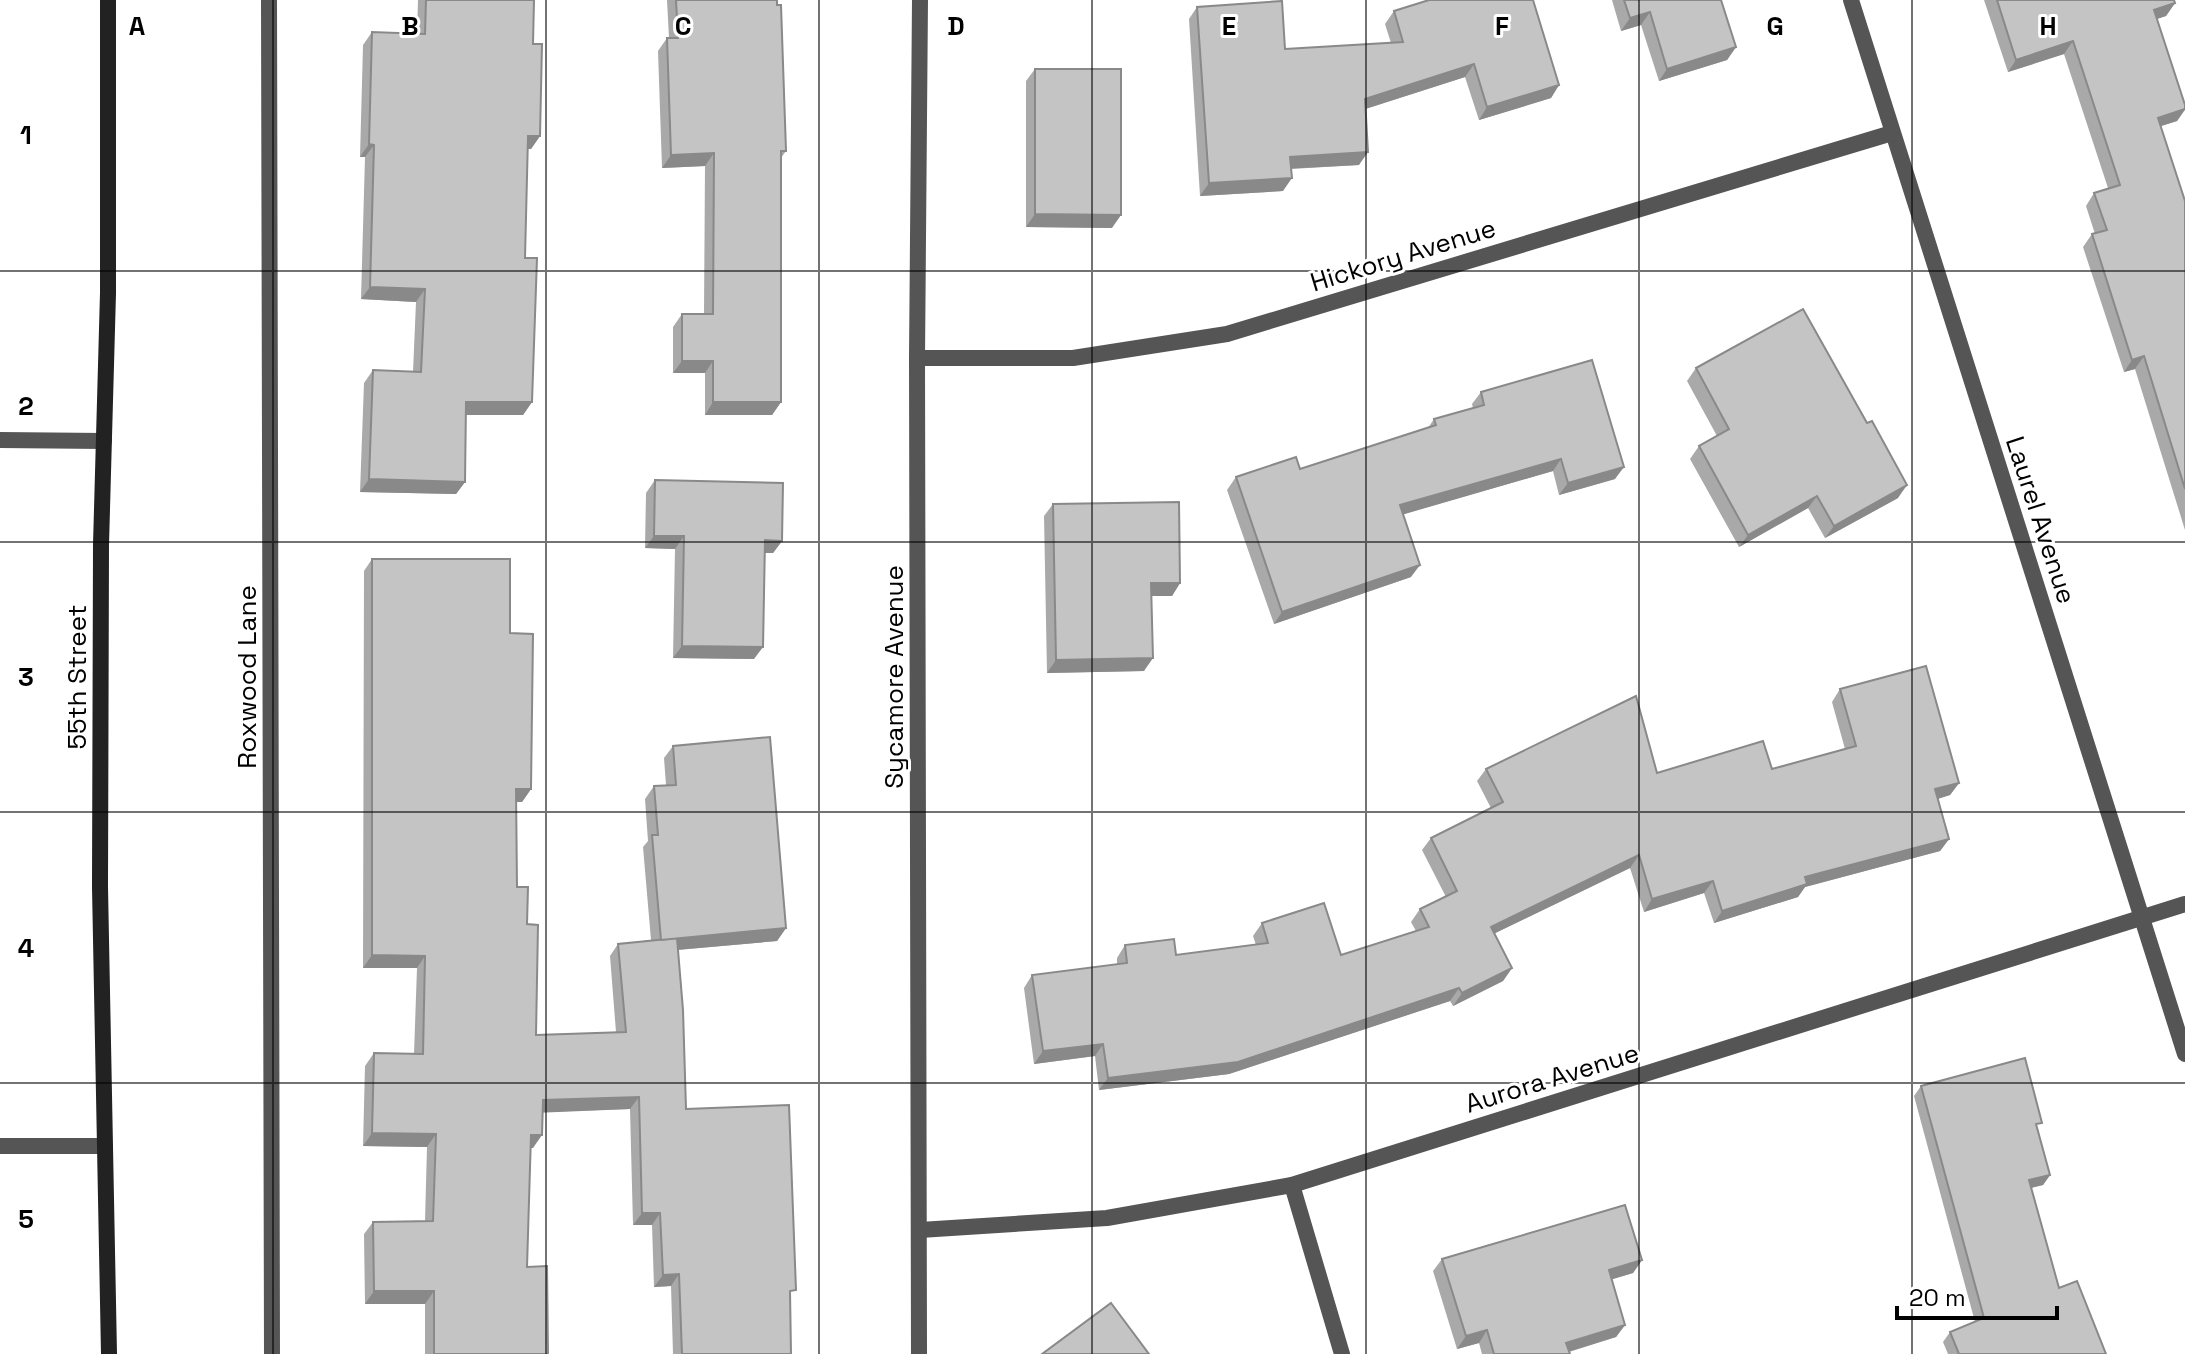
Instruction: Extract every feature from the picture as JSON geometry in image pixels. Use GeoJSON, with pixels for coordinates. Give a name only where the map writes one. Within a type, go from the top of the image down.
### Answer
{"type":"FeatureCollection","features":[{"type":"Feature","properties":{"kind":"main road","name":"55th Street"},"geometry":{"type":"LineString","coordinates":[[108,0],[108,293],[100,887],[109,1354]]}},
{"type":"Feature","properties":{"kind":"street","name":"Roxwood Lane"},"geometry":{"type":"LineString","coordinates":[[269,0],[272,1354]]}},
{"type":"Feature","properties":{"kind":"street","name":"Sycamore Avenue"},"geometry":{"type":"LineString","coordinates":[[919,1354],[917,358],[920,0]]}},
{"type":"Feature","properties":{"kind":"street","name":"Laurel Avenue"},"geometry":{"type":"LineString","coordinates":[[1851,0],[2185,1054]]}},
{"type":"Feature","properties":{"kind":"street","name":"Hickory Avenue"},"geometry":{"type":"LineString","coordinates":[[917,358],[1073,358],[1227,334],[1892,133]]}},
{"type":"Feature","properties":{"kind":"street"},"geometry":{"type":"LineString","coordinates":[[0,440],[104,441]]}},
{"type":"Feature","properties":{"kind":"street","name":"Aurora Avenue"},"geometry":{"type":"LineString","coordinates":[[920,1230],[1107,1218],[1292,1185],[2185,904]]}},
{"type":"Feature","properties":{"kind":"street"},"geometry":{"type":"LineString","coordinates":[[0,1146],[105,1146]]}},
{"type":"Feature","properties":{"kind":"street"},"geometry":{"type":"LineString","coordinates":[[1292,1185],[1342,1354]]}},
{"type":"Feature","properties":{"kind":"building"},"geometry":{"type":"Polygon","coordinates":[[[426,0],[534,0],[533,44],[542,44],[540,136],[528,136],[525,258],[537,258],[532,402],[466,402],[465,482],[369,479],[373,370],[421,372],[425,289],[370,287],[374,145],[369,144],[372,32],[425,34],[426,0]]]}},
{"type":"Feature","properties":{"kind":"building"},"geometry":{"type":"Polygon","coordinates":[[[676,0],[777,0],[777,5],[781,5],[786,151],[781,151],[781,402],[713,402],[713,361],[682,361],[682,314],[713,314],[714,153],[671,155],[667,38],[678,38],[676,0]]]}},
{"type":"Feature","properties":{"kind":"building"},"geometry":{"type":"Polygon","coordinates":[[[1429,0],[1533,0],[1559,85],[1487,107],[1474,64],[1365,99],[1368,152],[1290,157],[1292,178],[1209,183],[1197,7],[1282,1],[1285,49],[1403,42],[1394,11],[1429,0]]]}},
{"type":"Feature","properties":{"kind":"building"},"geometry":{"type":"Polygon","coordinates":[[[1624,0],[1721,0],[1736,47],[1667,69],[1650,12],[1630,18],[1624,0]]]}},
{"type":"Feature","properties":{"kind":"building"},"geometry":{"type":"Polygon","coordinates":[[[1997,0],[2174,0],[2175,3],[2154,10],[2185,105],[2185,109],[2158,118],[2185,201],[2185,489],[2144,356],[2132,360],[2092,234],[2107,230],[2094,193],[2120,185],[2073,41],[2016,60],[1997,0]]]}},
{"type":"Feature","properties":{"kind":"building"},"geometry":{"type":"Polygon","coordinates":[[[1035,69],[1121,69],[1121,215],[1035,214],[1035,69]]]}},
{"type":"Feature","properties":{"kind":"building"},"geometry":{"type":"Polygon","coordinates":[[[1803,309],[1867,423],[1872,421],[1907,485],[1834,526],[1817,496],[1748,535],[1699,446],[1729,429],[1696,368],[1803,309]]]}},
{"type":"Feature","properties":{"kind":"building"},"geometry":{"type":"Polygon","coordinates":[[[1592,360],[1624,467],[1568,483],[1561,459],[1400,505],[1420,565],[1282,612],[1236,477],[1296,457],[1300,469],[1436,425],[1434,419],[1484,405],[1481,392],[1592,360]]]}},
{"type":"Feature","properties":{"kind":"building"},"geometry":{"type":"Polygon","coordinates":[[[655,480],[783,483],[782,541],[765,540],[763,647],[682,646],[684,536],[654,536],[655,480]]]}},
{"type":"Feature","properties":{"kind":"building"},"geometry":{"type":"Polygon","coordinates":[[[1179,502],[1180,583],[1151,583],[1153,658],[1056,660],[1053,504],[1179,502]]]}},
{"type":"Feature","properties":{"kind":"building"},"geometry":{"type":"Polygon","coordinates":[[[372,559],[510,559],[510,633],[533,634],[531,789],[516,789],[517,887],[528,887],[527,924],[538,925],[536,1035],[626,1032],[618,944],[677,938],[686,1109],[789,1105],[796,1290],[790,1291],[791,1354],[682,1354],[679,1274],[663,1275],[660,1213],[642,1213],[639,1097],[543,1100],[542,1135],[531,1135],[527,1267],[547,1266],[548,1354],[434,1354],[434,1291],[374,1291],[373,1222],[433,1221],[436,1134],[372,1133],[374,1053],[423,1054],[425,956],[372,955],[372,559]]]}},
{"type":"Feature","properties":{"kind":"building"},"geometry":{"type":"Polygon","coordinates":[[[1926,666],[1959,783],[1935,789],[1949,839],[1805,877],[1807,884],[1722,911],[1713,881],[1652,899],[1639,855],[1491,927],[1512,968],[1462,993],[1459,988],[1238,1062],[1108,1078],[1103,1044],[1043,1051],[1032,975],[1127,963],[1125,945],[1174,939],[1176,955],[1268,943],[1262,923],[1324,903],[1341,955],[1429,927],[1420,909],[1457,891],[1431,838],[1503,802],[1486,769],[1636,696],[1657,773],[1763,741],[1772,769],[1856,746],[1840,689],[1926,666]]]}},
{"type":"Feature","properties":{"kind":"building"},"geometry":{"type":"Polygon","coordinates":[[[770,737],[786,928],[661,940],[652,835],[658,835],[654,786],[676,785],[673,746],[770,737]]]}},
{"type":"Feature","properties":{"kind":"building"},"geometry":{"type":"Polygon","coordinates":[[[2025,1058],[2042,1123],[2036,1124],[2050,1175],[2029,1180],[2059,1288],[2077,1281],[2106,1354],[1959,1354],[1950,1332],[1984,1318],[1921,1086],[2025,1058]]]}},
{"type":"Feature","properties":{"kind":"building"},"geometry":{"type":"Polygon","coordinates":[[[1625,1205],[1642,1260],[1609,1270],[1625,1325],[1566,1343],[1570,1354],[1494,1354],[1487,1330],[1466,1336],[1442,1259],[1625,1205]]]}},
{"type":"Feature","properties":{"kind":"building"},"geometry":{"type":"Polygon","coordinates":[[[1111,1303],[1149,1354],[1042,1354],[1111,1303]]]}}]}
